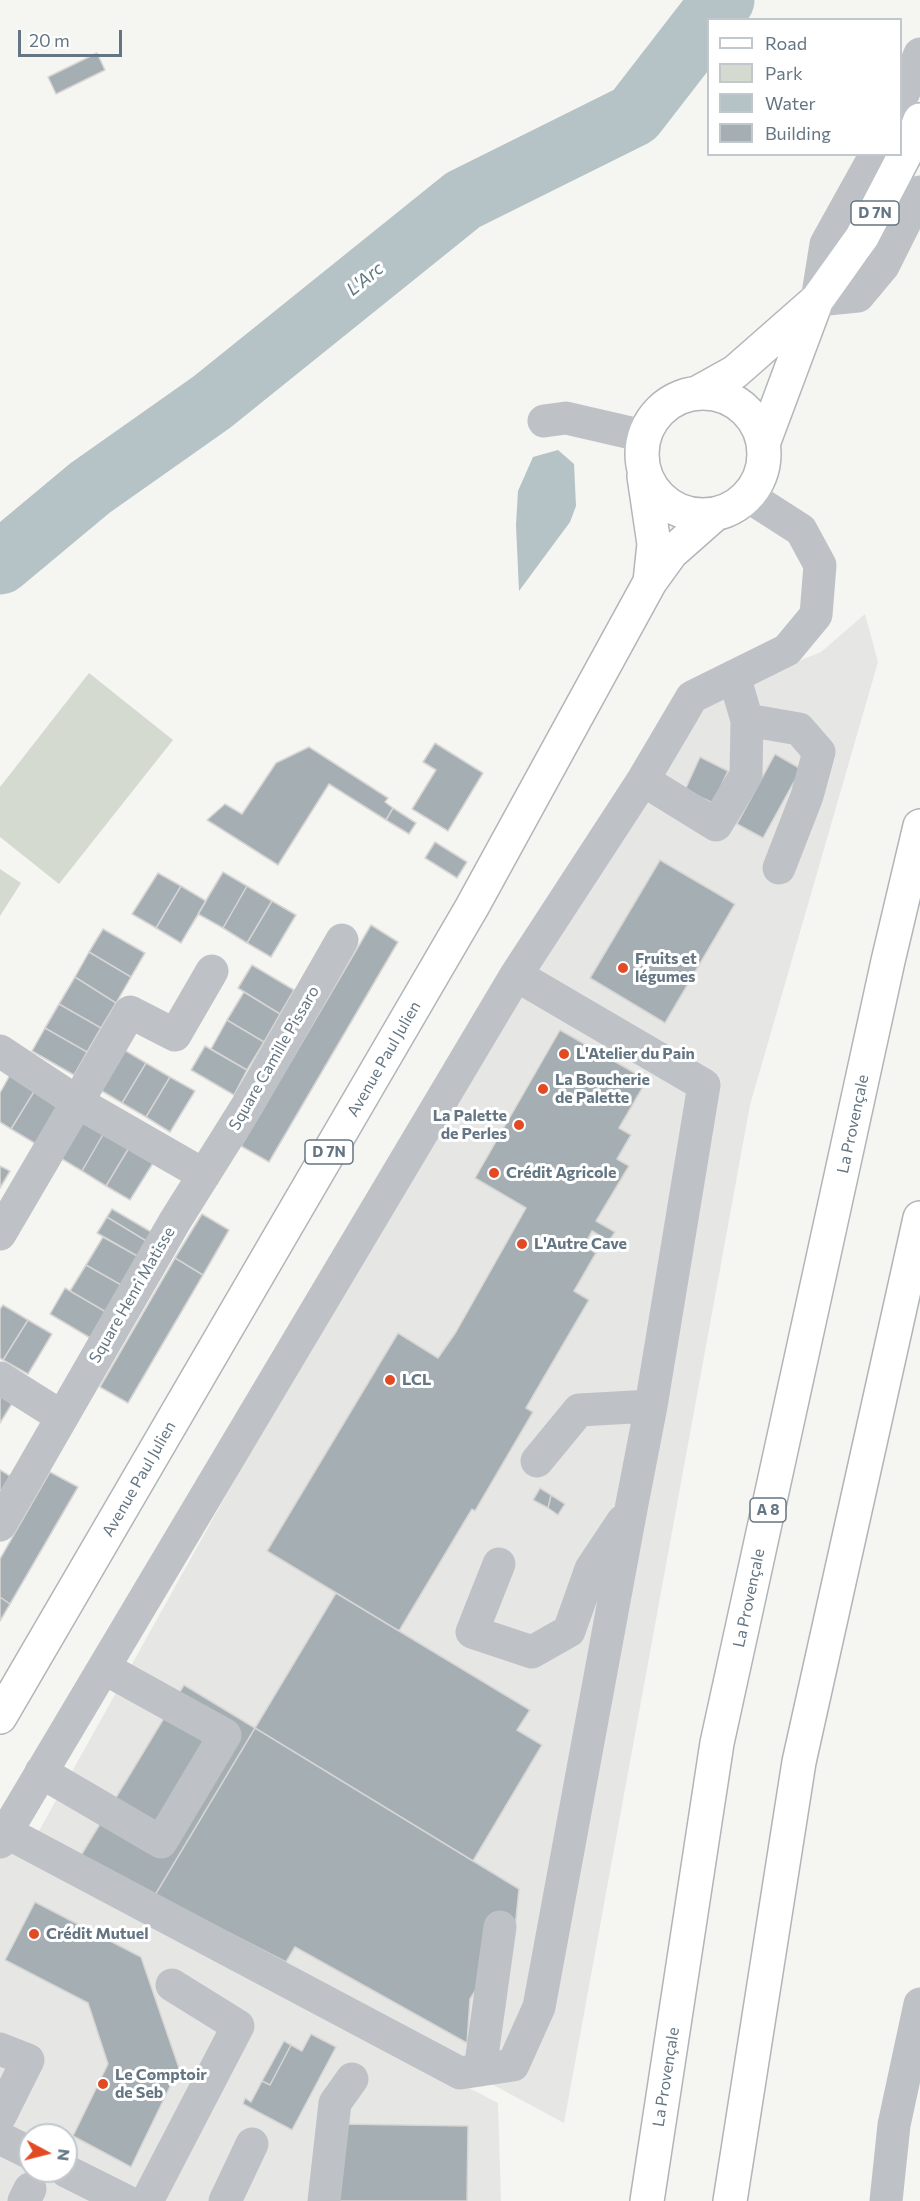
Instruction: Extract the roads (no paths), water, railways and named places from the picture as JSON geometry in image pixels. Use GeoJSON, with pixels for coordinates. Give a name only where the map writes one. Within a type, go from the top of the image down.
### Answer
{"type":"FeatureCollection","features":[{"type":"Feature","properties":{"kind":"main road","name":"D 7N"},"geometry":{"type":"LineString","coordinates":[[699,392],[735,372],[817,300],[862,237],[909,147],[920,120]]}},
{"type":"Feature","properties":{"kind":"main road","name":"D 7N"},"geometry":{"type":"LineString","coordinates":[[763,444],[817,300]]}},
{"type":"Feature","properties":{"kind":"main road"},"geometry":{"type":"LineString","coordinates":[[699,392],[723,395],[738,403],[750,415],[759,429],[763,444],[763,468],[748,496],[735,507],[714,514],[698,515],[670,507],[660,499],[650,486],[641,454],[649,423],[658,411],[671,401],[699,392]]}},
{"type":"Feature","properties":{"kind":"main road","name":"Avenue Paul Julien"},"geometry":{"type":"LineString","coordinates":[[644,471],[654,544],[650,582]]}},
{"type":"Feature","properties":{"kind":"main road","name":"Avenue Paul Julien"},"geometry":{"type":"LineString","coordinates":[[0,1717],[472,907],[650,582],[671,553],[714,514]]}},
{"type":"Feature","properties":{"kind":"main road","name":"La Provençale"},"geometry":{"type":"LineString","coordinates":[[647,2201],[717,1743],[888,961],[920,826]]}},
{"type":"Feature","properties":{"kind":"main road"},"geometry":{"type":"LineString","coordinates":[[730,2201],[799,1762],[920,1218]]}},
{"type":"Feature","properties":{"kind":"street"},"geometry":{"type":"LineString","coordinates":[[902,96],[920,54]]}},
{"type":"Feature","properties":{"kind":"street"},"geometry":{"type":"LineString","coordinates":[[875,156],[826,244],[817,300],[858,296],[883,266],[920,192]]}},
{"type":"Feature","properties":{"kind":"street"},"geometry":{"type":"LineString","coordinates":[[544,421],[566,418],[644,436]]}},
{"type":"Feature","properties":{"kind":"street"},"geometry":{"type":"LineString","coordinates":[[516,975],[704,1084],[651,1406],[539,2007],[513,2065],[460,2073],[3,1837],[516,975],[643,780],[692,697],[787,650],[816,615],[820,565],[801,530],[748,496]]}},
{"type":"Feature","properties":{"kind":"street"},"geometry":{"type":"LineString","coordinates":[[643,780],[716,825],[746,775],[747,720],[734,676]]}},
{"type":"Feature","properties":{"kind":"street"},"geometry":{"type":"LineString","coordinates":[[747,720],[799,729],[819,752],[807,796],[779,868]]}},
{"type":"Feature","properties":{"kind":"street","name":"Square Camille Pissaro"},"geometry":{"type":"LineString","coordinates":[[204,1175],[247,1106],[342,940]]}},
{"type":"Feature","properties":{"kind":"street"},"geometry":{"type":"LineString","coordinates":[[0,1234],[130,1012],[175,1035],[212,971]]}},
{"type":"Feature","properties":{"kind":"street"},"geometry":{"type":"LineString","coordinates":[[0,1051],[77,1102],[204,1175]]}},
{"type":"Feature","properties":{"kind":"street","name":"Square Henri Matisse"},"geometry":{"type":"LineString","coordinates":[[0,1525],[175,1221],[204,1175]]}},
{"type":"Feature","properties":{"kind":"street"},"geometry":{"type":"LineString","coordinates":[[0,1378],[62,1417]]}},
{"type":"Feature","properties":{"kind":"street"},"geometry":{"type":"LineString","coordinates":[[537,1461],[579,1410],[651,1406]]}},
{"type":"Feature","properties":{"kind":"street"},"geometry":{"type":"LineString","coordinates":[[499,1564],[472,1632],[532,1652],[568,1631],[591,1569],[631,1509]]}},
{"type":"Feature","properties":{"kind":"street"},"geometry":{"type":"LineString","coordinates":[[41,1772],[161,1842],[225,1736],[104,1668]]}},
{"type":"Feature","properties":{"kind":"street"},"geometry":{"type":"LineString","coordinates":[[480,2070],[500,1927]]}},
{"type":"Feature","properties":{"kind":"street"},"geometry":{"type":"LineString","coordinates":[[147,2201],[238,2026],[172,1985]]}},
{"type":"Feature","properties":{"kind":"street"},"geometry":{"type":"LineString","coordinates":[[886,2201],[894,2125],[920,2004]]}},
{"type":"Feature","properties":{"kind":"street"},"geometry":{"type":"LineString","coordinates":[[0,2049],[28,2060],[0,2116]]}},
{"type":"Feature","properties":{"kind":"street"},"geometry":{"type":"LineString","coordinates":[[324,2201],[335,2103],[352,2079]]}},
{"type":"Feature","properties":{"kind":"street"},"geometry":{"type":"LineString","coordinates":[[0,2138],[18,2147]]}},
{"type":"Feature","properties":{"kind":"street"},"geometry":{"type":"LineString","coordinates":[[225,2201],[252,2144]]}},
{"type":"Feature","properties":{"kind":"street"},"geometry":{"type":"LineString","coordinates":[[78,2177],[126,2201]]}},
{"type":"Feature","properties":{"kind":"water"},"geometry":{"type":"Polygon","coordinates":[[[558,450],[574,464],[576,506],[570,522],[519,591],[516,525],[518,491],[533,457],[558,450]]]}},
{"type":"Feature","properties":{"kind":"waterway","name":"L'Arc"},"geometry":{"type":"LineString","coordinates":[[709,18],[723,0]]}},
{"type":"Feature","properties":{"kind":"waterway","name":"L'Arc"},"geometry":{"type":"LineString","coordinates":[[0,563],[90,488],[212,402],[463,200],[634,115],[707,21]]}},
{"type":"Feature","properties":{"kind":"place","name":"Fruits et légumes"},"geometry":{"type":"Point","coordinates":[623,968]}},
{"type":"Feature","properties":{"kind":"place","name":"L'Atelier du Pain"},"geometry":{"type":"Point","coordinates":[564,1054]}},
{"type":"Feature","properties":{"kind":"place","name":"La Boucherie de Palette"},"geometry":{"type":"Point","coordinates":[543,1089]}},
{"type":"Feature","properties":{"kind":"place","name":"La Palette de Perles"},"geometry":{"type":"Point","coordinates":[519,1125]}},
{"type":"Feature","properties":{"kind":"place","name":"Crédit Agricole"},"geometry":{"type":"Point","coordinates":[494,1173]}},
{"type":"Feature","properties":{"kind":"place","name":"L'Autre Cave"},"geometry":{"type":"Point","coordinates":[522,1244]}},
{"type":"Feature","properties":{"kind":"place","name":"LCL"},"geometry":{"type":"Point","coordinates":[390,1380]}},
{"type":"Feature","properties":{"kind":"place","name":"Crédit Mutuel"},"geometry":{"type":"Point","coordinates":[34,1934]}},
{"type":"Feature","properties":{"kind":"place","name":"Le Comptoir de Seb"},"geometry":{"type":"Point","coordinates":[103,2084]}}]}
